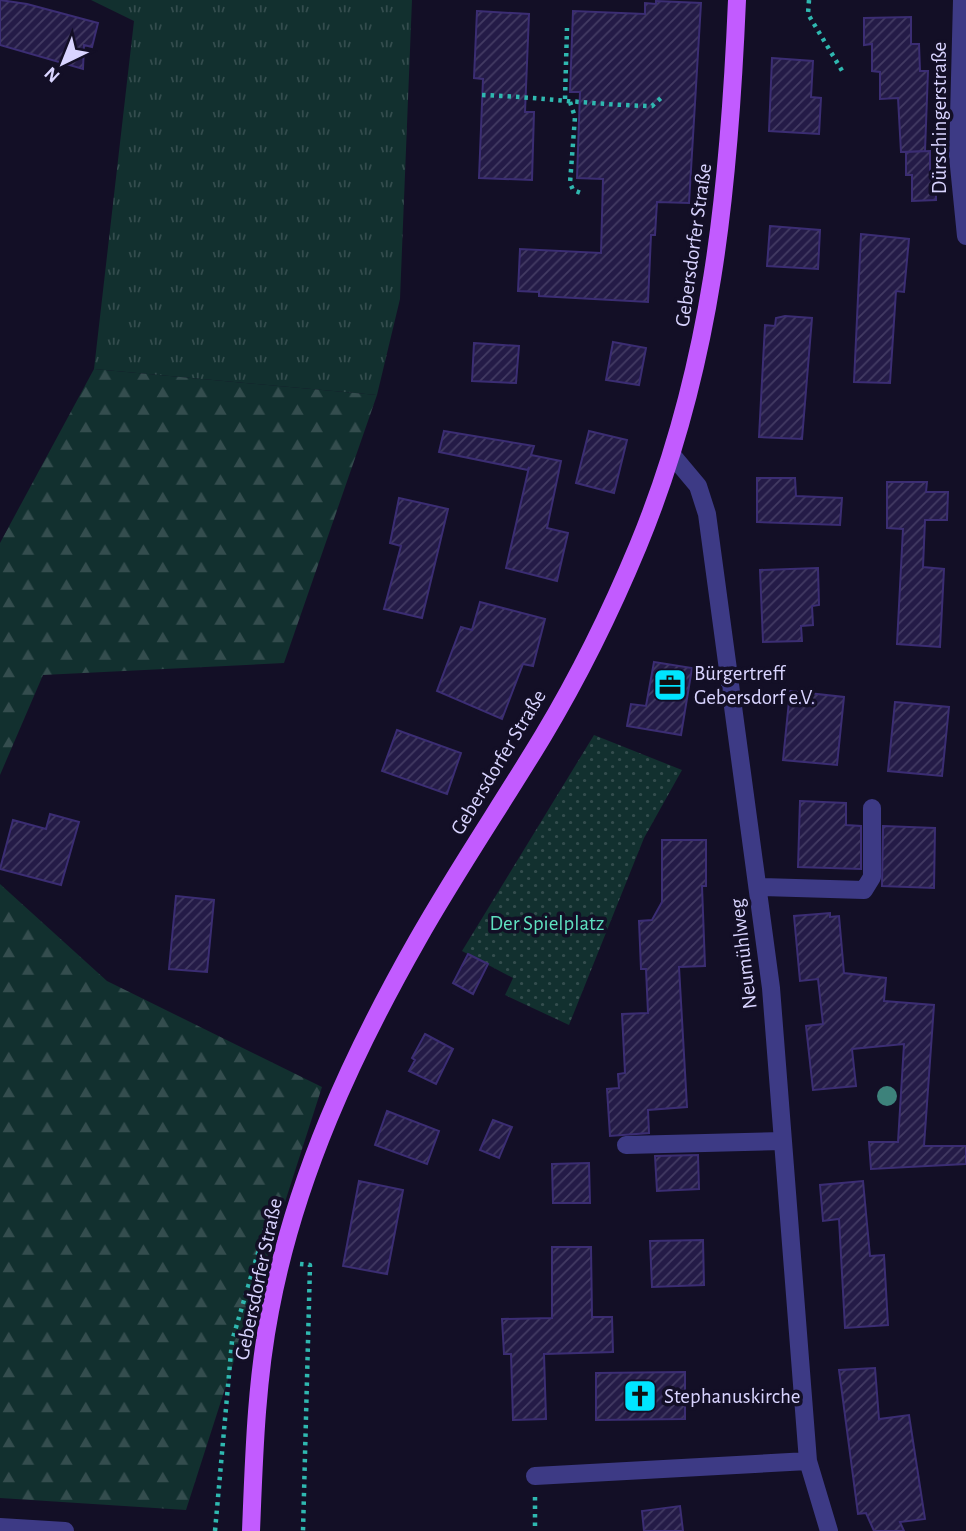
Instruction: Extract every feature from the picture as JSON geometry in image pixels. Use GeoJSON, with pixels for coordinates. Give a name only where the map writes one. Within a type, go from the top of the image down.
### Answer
{"type":"FeatureCollection","features":[{"type":"Feature","properties":{"kind":"main road","name":"Gebersdorfer Straße"},"geometry":{"type":"LineString","coordinates":[[251,1531],[258,1400],[270,1308],[288,1231],[321,1136],[369,1031],[412,949],[545,733],[584,663],[637,548],[672,454],[694,377],[716,268],[732,103],[737,0]]}},
{"type":"Feature","properties":{"kind":"street","name":"Dürschingerstraße"},"geometry":{"type":"LineString","coordinates":[[962,0],[958,156],[966,236]]}},
{"type":"Feature","properties":{"kind":"street","name":"Neumühlweg"},"geometry":{"type":"LineString","coordinates":[[672,454],[698,486],[707,514],[771,988],[808,1461],[829,1531]]}},
{"type":"Feature","properties":{"kind":"street"},"geometry":{"type":"LineString","coordinates":[[758,887],[863,890],[872,877],[872,807]]}},
{"type":"Feature","properties":{"kind":"street"},"geometry":{"type":"LineString","coordinates":[[626,1145],[783,1141]]}},
{"type":"Feature","properties":{"kind":"street"},"geometry":{"type":"LineString","coordinates":[[535,1476],[808,1461]]}},
{"type":"Feature","properties":{"kind":"street"},"geometry":{"type":"LineString","coordinates":[[0,1527],[65,1531]]}},
{"type":"Feature","properties":{"kind":"path"},"geometry":{"type":"LineString","coordinates":[[809,0],[808,14],[844,74]]}},
{"type":"Feature","properties":{"kind":"path"},"geometry":{"type":"LineString","coordinates":[[566,28],[567,100],[575,117],[570,183],[573,190],[581,193]]}},
{"type":"Feature","properties":{"kind":"path"},"geometry":{"type":"LineString","coordinates":[[482,95],[652,106],[661,98]]}},
{"type":"Feature","properties":{"kind":"path"},"geometry":{"type":"LineString","coordinates":[[303,1531],[310,1265]]}},
{"type":"Feature","properties":{"kind":"path"},"geometry":{"type":"LineString","coordinates":[[535,1476],[535,1531]]}},
{"type":"Feature","properties":{"kind":"green space"},"geometry":{"type":"Polygon","coordinates":[[[91,0],[412,0],[400,299],[377,395],[94,369],[134,21],[91,0]]]}},
{"type":"Feature","properties":{"kind":"green space"},"geometry":{"type":"Polygon","coordinates":[[[94,369],[377,395],[284,663],[43,675],[0,775],[0,543],[94,369]]]}},
{"type":"Feature","properties":{"kind":"green space","name":"Der Spielplatz"},"geometry":{"type":"Polygon","coordinates":[[[594,735],[682,770],[644,838],[569,1025],[505,995],[513,978],[462,951],[594,735]]]}},
{"type":"Feature","properties":{"kind":"green space"},"geometry":{"type":"Polygon","coordinates":[[[0,884],[107,981],[322,1087],[186,1510],[0,1498],[0,884]]]}},
{"type":"Feature","properties":{"kind":"building"},"geometry":{"type":"Polygon","coordinates":[[[0,0],[27,4],[98,23],[92,47],[84,45],[83,69],[0,45],[0,0]]]}},
{"type":"Feature","properties":{"kind":"building"},"geometry":{"type":"Polygon","coordinates":[[[656,1],[701,3],[689,203],[657,202],[655,235],[651,235],[648,302],[539,296],[539,292],[518,291],[520,249],[601,253],[603,179],[577,178],[580,92],[570,92],[573,11],[645,14],[645,3],[656,4],[656,1]]]}},
{"type":"Feature","properties":{"kind":"building"},"geometry":{"type":"Polygon","coordinates":[[[477,11],[529,14],[525,112],[534,112],[532,180],[479,178],[483,79],[474,78],[477,11]]]}},
{"type":"Feature","properties":{"kind":"building"},"geometry":{"type":"Polygon","coordinates":[[[911,17],[911,44],[919,44],[920,71],[928,71],[925,151],[901,152],[898,98],[880,99],[880,72],[872,71],[872,44],[864,45],[864,18],[911,17]]]}},
{"type":"Feature","properties":{"kind":"building"},"geometry":{"type":"Polygon","coordinates":[[[772,58],[813,61],[811,97],[821,98],[819,134],[769,131],[772,58]]]}},
{"type":"Feature","properties":{"kind":"building"},"geometry":{"type":"Polygon","coordinates":[[[930,151],[930,175],[936,175],[936,200],[912,201],[912,175],[906,175],[906,152],[930,151]]]}},
{"type":"Feature","properties":{"kind":"building"},"geometry":{"type":"Polygon","coordinates":[[[770,226],[820,230],[818,269],[767,266],[770,226]]]}},
{"type":"Feature","properties":{"kind":"building"},"geometry":{"type":"Polygon","coordinates":[[[861,234],[909,239],[904,292],[896,291],[890,383],[854,382],[861,234]]]}},
{"type":"Feature","properties":{"kind":"building"},"geometry":{"type":"Polygon","coordinates":[[[776,318],[812,318],[802,439],[759,437],[765,325],[775,326],[776,318]]]}},
{"type":"Feature","properties":{"kind":"building"},"geometry":{"type":"Polygon","coordinates":[[[613,342],[646,348],[639,385],[606,380],[613,342]]]}},
{"type":"Feature","properties":{"kind":"building"},"geometry":{"type":"Polygon","coordinates":[[[474,343],[519,346],[516,383],[472,381],[474,343]]]}},
{"type":"Feature","properties":{"kind":"building"},"geometry":{"type":"Polygon","coordinates":[[[444,431],[534,446],[531,455],[561,461],[547,528],[568,533],[557,581],[506,568],[529,467],[528,470],[439,452],[444,431]]]}},
{"type":"Feature","properties":{"kind":"building"},"geometry":{"type":"Polygon","coordinates":[[[589,431],[627,440],[614,493],[576,483],[589,431]]]}},
{"type":"Feature","properties":{"kind":"building"},"geometry":{"type":"Polygon","coordinates":[[[757,478],[795,478],[796,496],[842,498],[840,525],[757,522],[757,478]]]}},
{"type":"Feature","properties":{"kind":"building"},"geometry":{"type":"Polygon","coordinates":[[[887,482],[927,482],[926,492],[948,492],[947,520],[925,520],[923,567],[944,569],[940,647],[897,644],[903,529],[887,528],[887,482]]]}},
{"type":"Feature","properties":{"kind":"building"},"geometry":{"type":"Polygon","coordinates":[[[399,498],[448,509],[422,618],[384,609],[401,546],[390,543],[399,498]]]}},
{"type":"Feature","properties":{"kind":"building"},"geometry":{"type":"Polygon","coordinates":[[[818,568],[819,605],[812,606],[813,625],[801,626],[802,641],[763,642],[760,570],[818,568]]]}},
{"type":"Feature","properties":{"kind":"building"},"geometry":{"type":"Polygon","coordinates":[[[480,602],[545,619],[533,666],[523,664],[502,719],[437,691],[461,627],[472,630],[480,602]]]}},
{"type":"Feature","properties":{"kind":"building","name":"Bürgertreff Gebersdorf e.V."},"geometry":{"type":"Polygon","coordinates":[[[654,662],[692,668],[681,735],[627,726],[631,704],[646,706],[654,662]]]}},
{"type":"Feature","properties":{"kind":"building"},"geometry":{"type":"Polygon","coordinates":[[[790,691],[844,697],[837,765],[783,760],[790,691]]]}},
{"type":"Feature","properties":{"kind":"building"},"geometry":{"type":"Polygon","coordinates":[[[895,702],[949,707],[942,776],[888,771],[895,702]]]}},
{"type":"Feature","properties":{"kind":"building"},"geometry":{"type":"Polygon","coordinates":[[[397,730],[461,753],[447,794],[382,771],[397,730]]]}},
{"type":"Feature","properties":{"kind":"building"},"geometry":{"type":"Polygon","coordinates":[[[800,801],[846,803],[846,825],[861,826],[861,869],[798,867],[800,801]]]}},
{"type":"Feature","properties":{"kind":"building"},"geometry":{"type":"Polygon","coordinates":[[[50,814],[79,822],[61,885],[0,869],[13,820],[46,829],[50,814]]]}},
{"type":"Feature","properties":{"kind":"building"},"geometry":{"type":"Polygon","coordinates":[[[883,826],[935,828],[934,888],[882,886],[883,826]]]}},
{"type":"Feature","properties":{"kind":"building"},"geometry":{"type":"Polygon","coordinates":[[[662,840],[706,840],[706,886],[702,886],[705,966],[679,967],[687,1107],[648,1110],[649,1133],[610,1136],[607,1089],[619,1088],[618,1074],[625,1073],[622,1014],[648,1013],[646,969],[641,969],[639,921],[652,920],[662,902],[662,840]]]}},
{"type":"Feature","properties":{"kind":"building"},"geometry":{"type":"Polygon","coordinates":[[[176,896],[214,900],[207,972],[169,969],[176,896]]]}},
{"type":"Feature","properties":{"kind":"building"},"geometry":{"type":"Polygon","coordinates":[[[830,913],[830,917],[839,916],[844,973],[886,978],[884,1001],[934,1005],[924,1146],[966,1146],[966,1164],[871,1169],[869,1142],[898,1142],[904,1044],[852,1049],[856,1086],[813,1090],[806,1026],[823,1024],[818,979],[800,981],[794,916],[830,913]]]}},
{"type":"Feature","properties":{"kind":"building"},"geometry":{"type":"Polygon","coordinates":[[[468,954],[488,964],[473,994],[453,983],[468,954]]]}},
{"type":"Feature","properties":{"kind":"building"},"geometry":{"type":"Polygon","coordinates":[[[425,1034],[453,1049],[436,1084],[409,1071],[415,1060],[412,1058],[425,1034]]]}},
{"type":"Feature","properties":{"kind":"building"},"geometry":{"type":"Polygon","coordinates":[[[387,1111],[439,1131],[427,1164],[375,1145],[387,1111]]]}},
{"type":"Feature","properties":{"kind":"building"},"geometry":{"type":"Polygon","coordinates":[[[493,1120],[512,1127],[499,1158],[480,1150],[493,1120]]]}},
{"type":"Feature","properties":{"kind":"building"},"geometry":{"type":"Polygon","coordinates":[[[698,1155],[699,1189],[657,1191],[655,1156],[698,1155]]]}},
{"type":"Feature","properties":{"kind":"building"},"geometry":{"type":"Polygon","coordinates":[[[589,1163],[590,1203],[553,1203],[552,1164],[589,1163]]]}},
{"type":"Feature","properties":{"kind":"building"},"geometry":{"type":"Polygon","coordinates":[[[359,1181],[403,1190],[387,1274],[343,1266],[359,1181]]]}},
{"type":"Feature","properties":{"kind":"building"},"geometry":{"type":"Polygon","coordinates":[[[863,1181],[870,1256],[884,1255],[888,1325],[845,1328],[839,1219],[823,1221],[820,1185],[863,1181]]]}},
{"type":"Feature","properties":{"kind":"building"},"geometry":{"type":"Polygon","coordinates":[[[703,1240],[704,1285],[652,1287],[650,1241],[703,1240]]]}},
{"type":"Feature","properties":{"kind":"building"},"geometry":{"type":"Polygon","coordinates":[[[552,1247],[591,1247],[592,1317],[612,1317],[613,1352],[544,1354],[546,1419],[513,1420],[511,1354],[504,1354],[502,1319],[552,1318],[552,1247]]]}},
{"type":"Feature","properties":{"kind":"building"},"geometry":{"type":"Polygon","coordinates":[[[875,1368],[879,1419],[909,1415],[925,1519],[900,1522],[904,1531],[874,1531],[866,1513],[858,1514],[839,1370],[875,1368]]]}},
{"type":"Feature","properties":{"kind":"building","name":"Stephanuskirche"},"geometry":{"type":"Polygon","coordinates":[[[685,1372],[685,1419],[596,1420],[596,1373],[685,1372]]]}},
{"type":"Feature","properties":{"kind":"building"},"geometry":{"type":"Polygon","coordinates":[[[680,1506],[683,1531],[644,1531],[642,1511],[680,1506]]]}},
{"type":"Feature","properties":{"kind":"place","name":"Bürgertreff Gebersdorf e.V."},"geometry":{"type":"Point","coordinates":[670,685]}},
{"type":"Feature","properties":{"kind":"place","name":"Stephanuskirche"},"geometry":{"type":"Point","coordinates":[640,1396]}}]}
